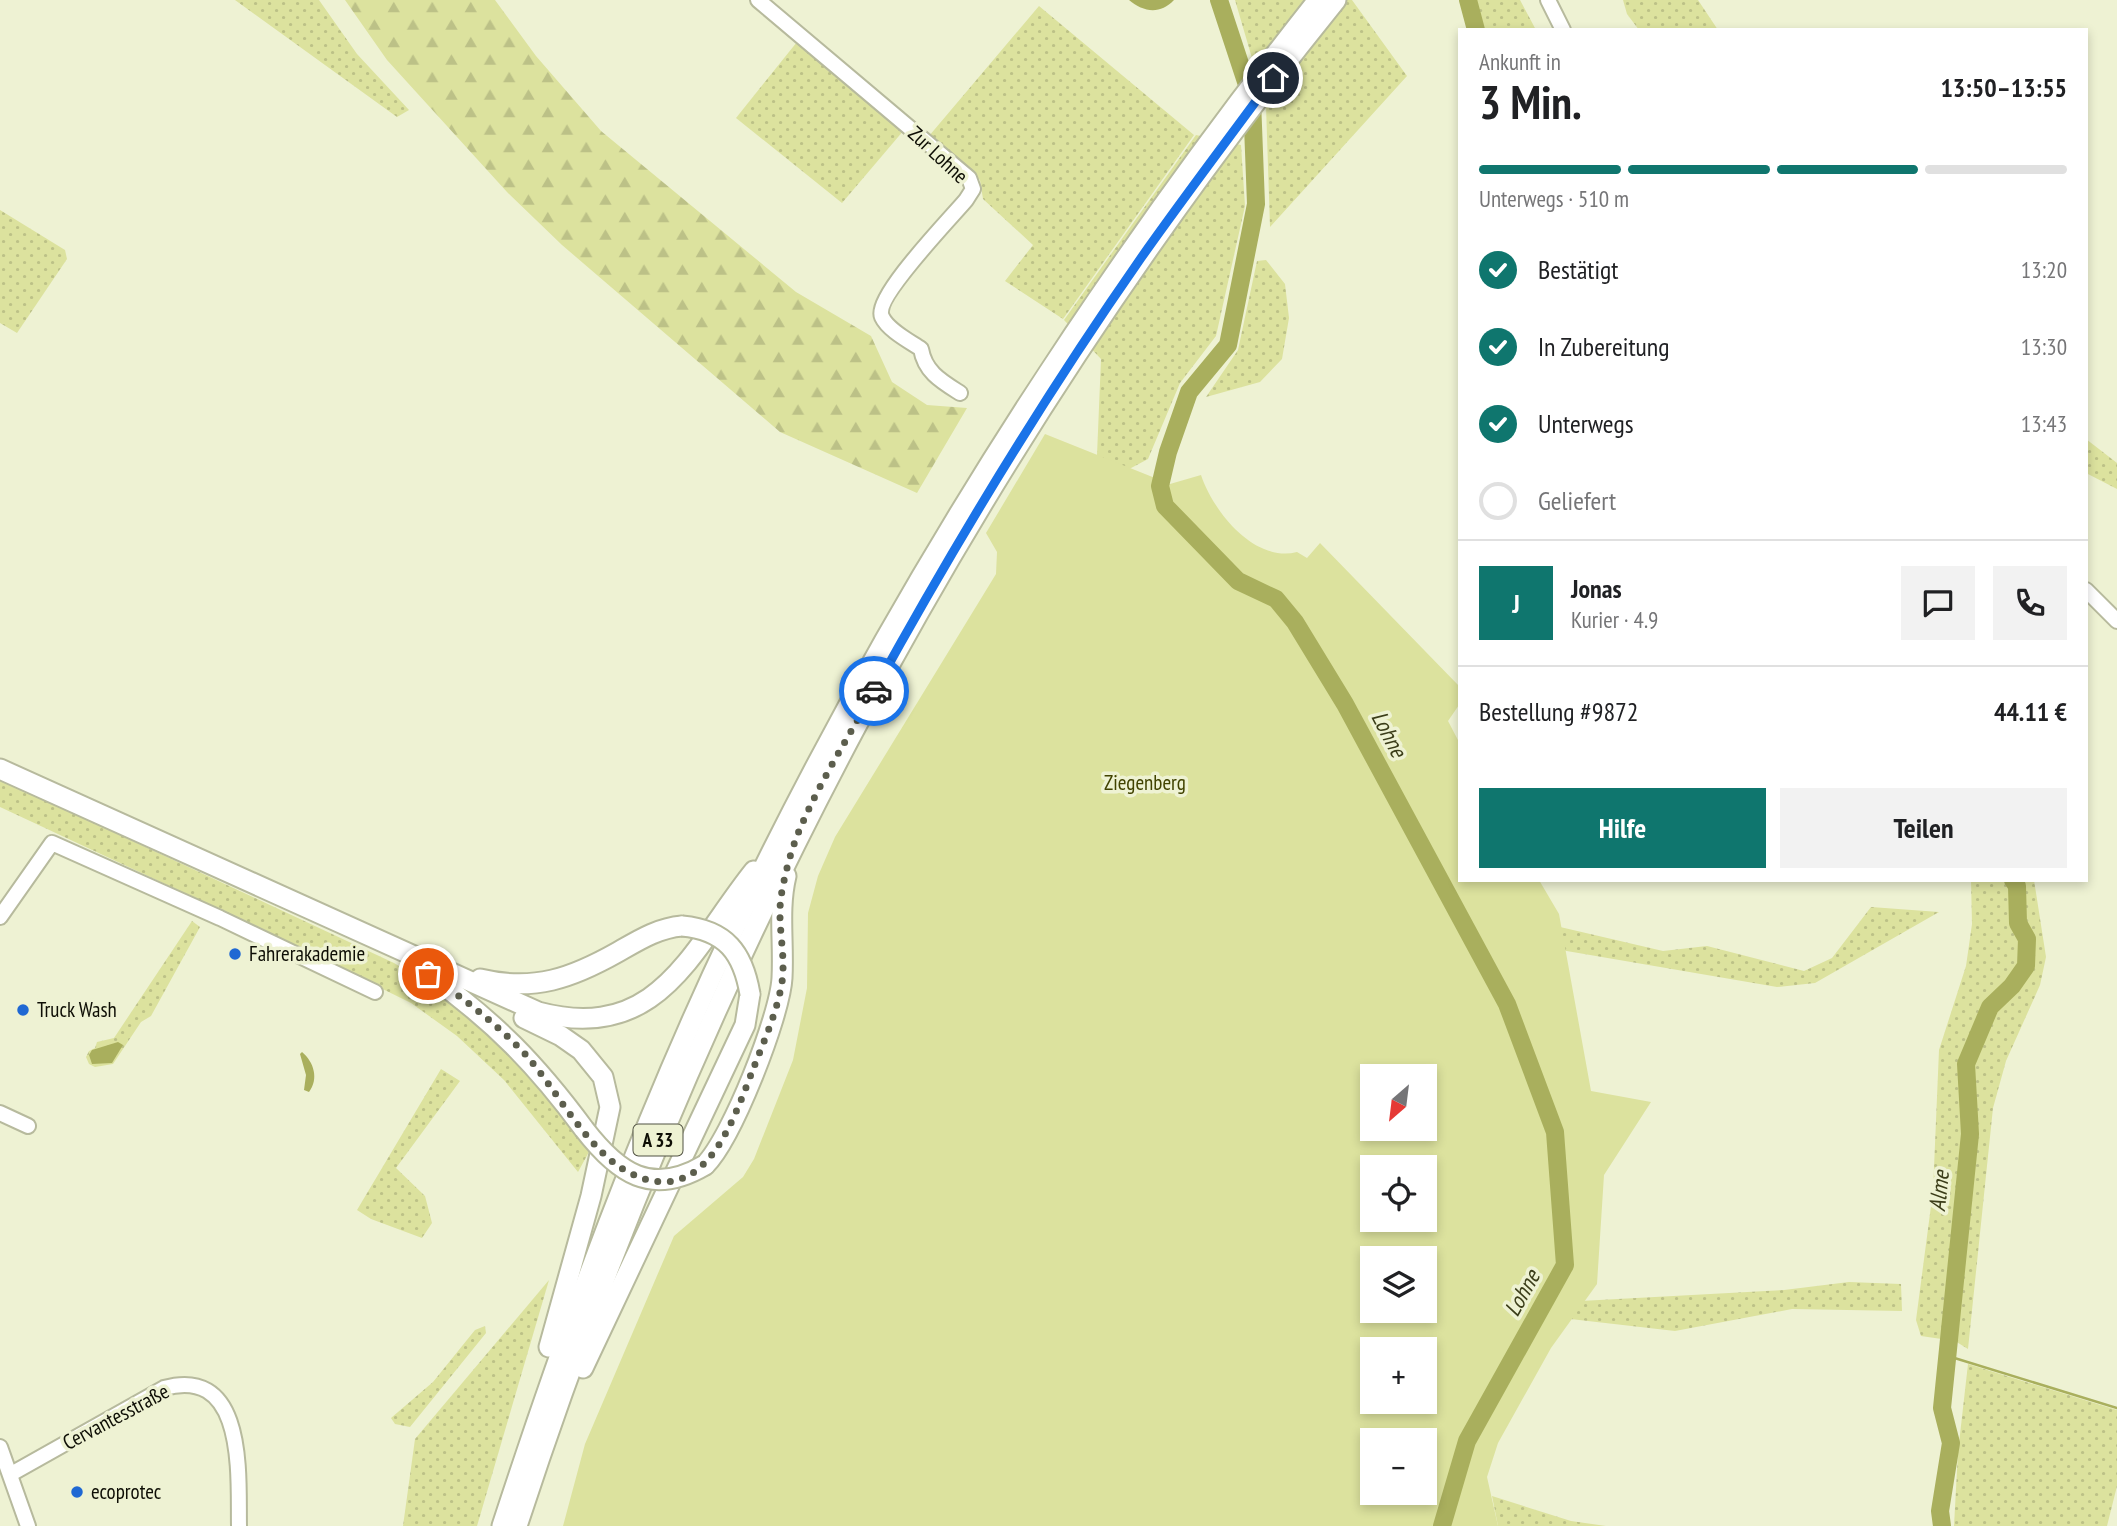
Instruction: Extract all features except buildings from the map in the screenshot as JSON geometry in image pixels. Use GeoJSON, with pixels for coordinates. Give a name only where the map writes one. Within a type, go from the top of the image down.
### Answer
{"type":"FeatureCollection","features":[{"type":"Feature","properties":{"kind":"highway","name":"A 33"},"geometry":{"type":"LineString","coordinates":[[502,1526],[540,1411],[635,1154],[732,933],[856,722],[950,540],[1027,402],[1131,247],[1318,0]]}},
{"type":"Feature","properties":{"kind":"highway","name":"A 33"},"geometry":{"type":"LineString","coordinates":[[950,540],[1142,257],[1273,78],[1336,0]]}},
{"type":"Feature","properties":{"kind":"highway"},"geometry":{"type":"LineString","coordinates":[[1,770],[236,879],[306,916],[538,1012],[562,1019],[609,1017],[650,1000],[669,985],[788,838]]}},
{"type":"Feature","properties":{"kind":"highway","name":"A 33"},"geometry":{"type":"LineString","coordinates":[[517,1526],[541,1452],[649,1162],[788,838]]}},
{"type":"Feature","properties":{"kind":"highway"},"geometry":{"type":"LineString","coordinates":[[425,966],[524,1053],[584,1129],[616,1164],[649,1180],[678,1178],[705,1165],[729,1132],[776,1007],[782,980],[781,899],[788,838]]}},
{"type":"Feature","properties":{"kind":"highway"},"geometry":{"type":"LineString","coordinates":[[425,966],[489,981],[537,984],[582,973],[652,933],[682,926],[698,927],[724,940],[746,969],[750,994],[745,1025],[587,1360],[555,1437],[541,1452]]}},
{"type":"Feature","properties":{"kind":"highway"},"geometry":{"type":"LineString","coordinates":[[425,966],[561,1036],[595,1065],[608,1089],[608,1127],[542,1374],[540,1411]]}},
{"type":"Feature","properties":{"kind":"street","name":"Zur Lohne"},"geometry":{"type":"LineString","coordinates":[[758,0],[969,178],[973,189],[967,200],[906,270],[881,305],[881,316],[887,323],[920,349],[923,363],[933,374],[960,393]]}},
{"type":"Feature","properties":{"kind":"street"},"geometry":{"type":"LineString","coordinates":[[1548,0],[1562,28]]}},
{"type":"Feature","properties":{"kind":"street"},"geometry":{"type":"LineString","coordinates":[[2088,592],[2117,621]]}},
{"type":"Feature","properties":{"kind":"street"},"geometry":{"type":"LineString","coordinates":[[0,917],[52,843],[220,918],[375,992]]}},
{"type":"Feature","properties":{"kind":"street"},"geometry":{"type":"LineString","coordinates":[[0,1113],[29,1126]]}},
{"type":"Feature","properties":{"kind":"street","name":"Cervantesstraße"},"geometry":{"type":"LineString","coordinates":[[11,1474],[164,1388],[177,1385],[196,1388],[209,1393],[226,1407],[236,1437],[239,1526]]}},
{"type":"Feature","properties":{"kind":"street"},"geometry":{"type":"LineString","coordinates":[[0,1447],[28,1526]]}},
{"type":"Feature","properties":{"kind":"green space"},"geometry":{"type":"Polygon","coordinates":[[[235,0],[319,0],[357,54],[409,110],[397,117],[235,0]]]}},
{"type":"Feature","properties":{"kind":"green space"},"geometry":{"type":"Polygon","coordinates":[[[345,0],[495,0],[536,56],[601,131],[796,292],[871,336],[892,382],[927,405],[967,408],[917,493],[780,432],[562,245],[507,192],[387,60],[345,0]]]}},
{"type":"Feature","properties":{"kind":"green space"},"geometry":{"type":"Polygon","coordinates":[[[1235,0],[1352,0],[1407,76],[1270,227],[1266,106],[1235,0]]]}},
{"type":"Feature","properties":{"kind":"green space"},"geometry":{"type":"Polygon","coordinates":[[[1462,0],[1520,0],[1535,28],[1473,28],[1462,0]]]}},
{"type":"Feature","properties":{"kind":"green space"},"geometry":{"type":"Polygon","coordinates":[[[1623,0],[1698,0],[1717,28],[1638,28],[1627,14],[1623,0]]]}},
{"type":"Feature","properties":{"kind":"green space"},"geometry":{"type":"Polygon","coordinates":[[[1039,6],[1194,135],[1063,319],[1005,281],[1033,245],[983,199],[980,180],[929,136],[1039,6]]]}},
{"type":"Feature","properties":{"kind":"green space"},"geometry":{"type":"Polygon","coordinates":[[[797,42],[904,130],[842,203],[736,118],[797,42]]]}},
{"type":"Feature","properties":{"kind":"green space"},"geometry":{"type":"Polygon","coordinates":[[[1196,135],[1241,145],[1245,206],[1216,336],[1180,383],[1148,459],[1118,475],[1092,466],[1097,455],[1101,359],[1064,320],[1196,135]]]}},
{"type":"Feature","properties":{"kind":"green space"},"geometry":{"type":"Polygon","coordinates":[[[0,210],[65,250],[67,259],[17,333],[0,323],[0,210]]]}},
{"type":"Feature","properties":{"kind":"green space"},"geometry":{"type":"Polygon","coordinates":[[[1266,260],[1285,284],[1289,318],[1282,359],[1260,382],[1206,397],[1238,350],[1257,261],[1266,260]]]}},
{"type":"Feature","properties":{"kind":"green space","name":"Ziegenberg"},"geometry":{"type":"Polygon","coordinates":[[[1045,434],[1170,484],[1201,475],[1225,518],[1251,542],[1266,550],[1297,552],[1307,558],[1320,543],[1458,685],[1458,706],[1448,721],[1458,740],[1458,882],[1540,882],[1559,914],[1591,1091],[1651,1102],[1604,1175],[1597,1284],[1551,1348],[1498,1443],[1487,1477],[1498,1526],[563,1526],[585,1444],[674,1236],[743,1177],[754,1159],[793,1060],[807,988],[808,913],[818,876],[835,837],[996,574],[997,552],[986,533],[1045,434]]]}},
{"type":"Feature","properties":{"kind":"green space"},"geometry":{"type":"Polygon","coordinates":[[[2088,441],[2117,463],[2117,489],[2088,474],[2088,441]]]}},
{"type":"Feature","properties":{"kind":"green space"},"geometry":{"type":"Polygon","coordinates":[[[0,779],[394,963],[450,997],[516,1055],[590,1150],[578,1172],[504,1080],[457,1036],[411,1003],[253,925],[0,807],[0,779]]]}},
{"type":"Feature","properties":{"kind":"green space"},"geometry":{"type":"Polygon","coordinates":[[[1971,882],[2034,882],[2046,957],[2040,985],[2006,1061],[1993,1108],[1968,1349],[1955,1341],[1921,1336],[1916,1320],[1933,1191],[1939,1050],[1966,966],[1972,924],[1971,882]]]}},
{"type":"Feature","properties":{"kind":"green space"},"geometry":{"type":"Polygon","coordinates":[[[1871,907],[1939,912],[1815,983],[1777,987],[1555,949],[1543,923],[1663,951],[1707,946],[1804,971],[1832,958],[1871,907]]]}},
{"type":"Feature","properties":{"kind":"green space"},"geometry":{"type":"Polygon","coordinates":[[[192,921],[200,927],[151,1016],[141,1022],[113,1064],[95,1067],[89,1064],[86,1057],[89,1051],[95,1048],[97,1042],[114,1038],[192,921]]]}},
{"type":"Feature","properties":{"kind":"green space"},"geometry":{"type":"Polygon","coordinates":[[[441,1069],[460,1081],[396,1168],[425,1196],[432,1223],[422,1238],[371,1219],[357,1210],[441,1069]]]}},
{"type":"Feature","properties":{"kind":"green space"},"geometry":{"type":"Polygon","coordinates":[[[549,1280],[477,1526],[403,1526],[415,1439],[549,1280]]]}},
{"type":"Feature","properties":{"kind":"green space"},"geometry":{"type":"Polygon","coordinates":[[[1849,1282],[1901,1284],[1902,1311],[1792,1309],[1675,1331],[1553,1317],[1562,1302],[1784,1290],[1849,1282]]]}},
{"type":"Feature","properties":{"kind":"green space"},"geometry":{"type":"Polygon","coordinates":[[[485,1326],[486,1333],[410,1427],[395,1424],[391,1418],[433,1382],[475,1330],[485,1326]]]}},
{"type":"Feature","properties":{"kind":"green space"},"geometry":{"type":"Polygon","coordinates":[[[1968,1364],[2117,1410],[2117,1486],[2107,1526],[1954,1526],[1958,1452],[1968,1364]]]}},
{"type":"Feature","properties":{"kind":"green space"},"geometry":{"type":"Polygon","coordinates":[[[1492,1496],[1571,1521],[1606,1526],[1498,1526],[1492,1496]]]}},
{"type":"Feature","properties":{"kind":"shaded area"},"geometry":{"type":"Polygon","coordinates":[[[1129,0],[1174,0],[1163,8],[1152,10],[1129,0]]]}},
{"type":"Feature","properties":{"kind":"shaded area"},"geometry":{"type":"Polygon","coordinates":[[[118,1042],[123,1045],[112,1063],[92,1064],[89,1055],[92,1050],[118,1042]]]}},
{"type":"Feature","properties":{"kind":"shaded area"},"geometry":{"type":"Polygon","coordinates":[[[302,1052],[314,1071],[314,1082],[309,1092],[304,1090],[306,1075],[300,1054],[302,1052]]]}},
{"type":"Feature","properties":{"kind":"waterway","name":"Lohne"},"geometry":{"type":"LineString","coordinates":[[1219,0],[1252,100],[1256,204],[1228,345],[1189,392],[1168,452],[1160,486],[1165,506],[1238,581],[1276,599],[1295,622],[1345,704],[1507,1004],[1555,1132],[1565,1265],[1467,1441],[1442,1526]]}},
{"type":"Feature","properties":{"kind":"waterway","name":"Alme"},"geometry":{"type":"LineString","coordinates":[[1468,0],[1475,28]]}},
{"type":"Feature","properties":{"kind":"waterway","name":"Alme"},"geometry":{"type":"LineString","coordinates":[[1942,1526],[1940,1511],[1951,1443],[1942,1408],[1970,1134],[1966,1064],[1990,1007],[2012,986],[2026,966],[2027,939],[2018,923],[2017,886],[2014,882]]}},
{"type":"Feature","properties":{"kind":"waterway"},"geometry":{"type":"LineString","coordinates":[[1948,1356],[2117,1408]]}},
{"type":"Feature","properties":{"kind":"way so far"},"geometry":{"type":"LineString","coordinates":[[428,974],[461,998],[524,1053],[599,1149],[616,1164],[631,1174],[663,1181],[678,1178],[705,1165],[729,1132],[776,1007],[782,980],[781,899],[797,836],[874,691]]}},
{"type":"Feature","properties":{"kind":"place","name":"Fahrerakademie"},"geometry":{"type":"Point","coordinates":[235,954]}},
{"type":"Feature","properties":{"kind":"place","name":"Truck Wash"},"geometry":{"type":"Point","coordinates":[23,1010]}},
{"type":"Feature","properties":{"kind":"place","name":"ecoprotec"},"geometry":{"type":"Point","coordinates":[77,1492]}},
{"type":"Feature","properties":{"kind":"route"},"geometry":{"type":"LineString","coordinates":[[874,691],[933,584],[1040,409],[1142,257],[1273,78]]}}]}
